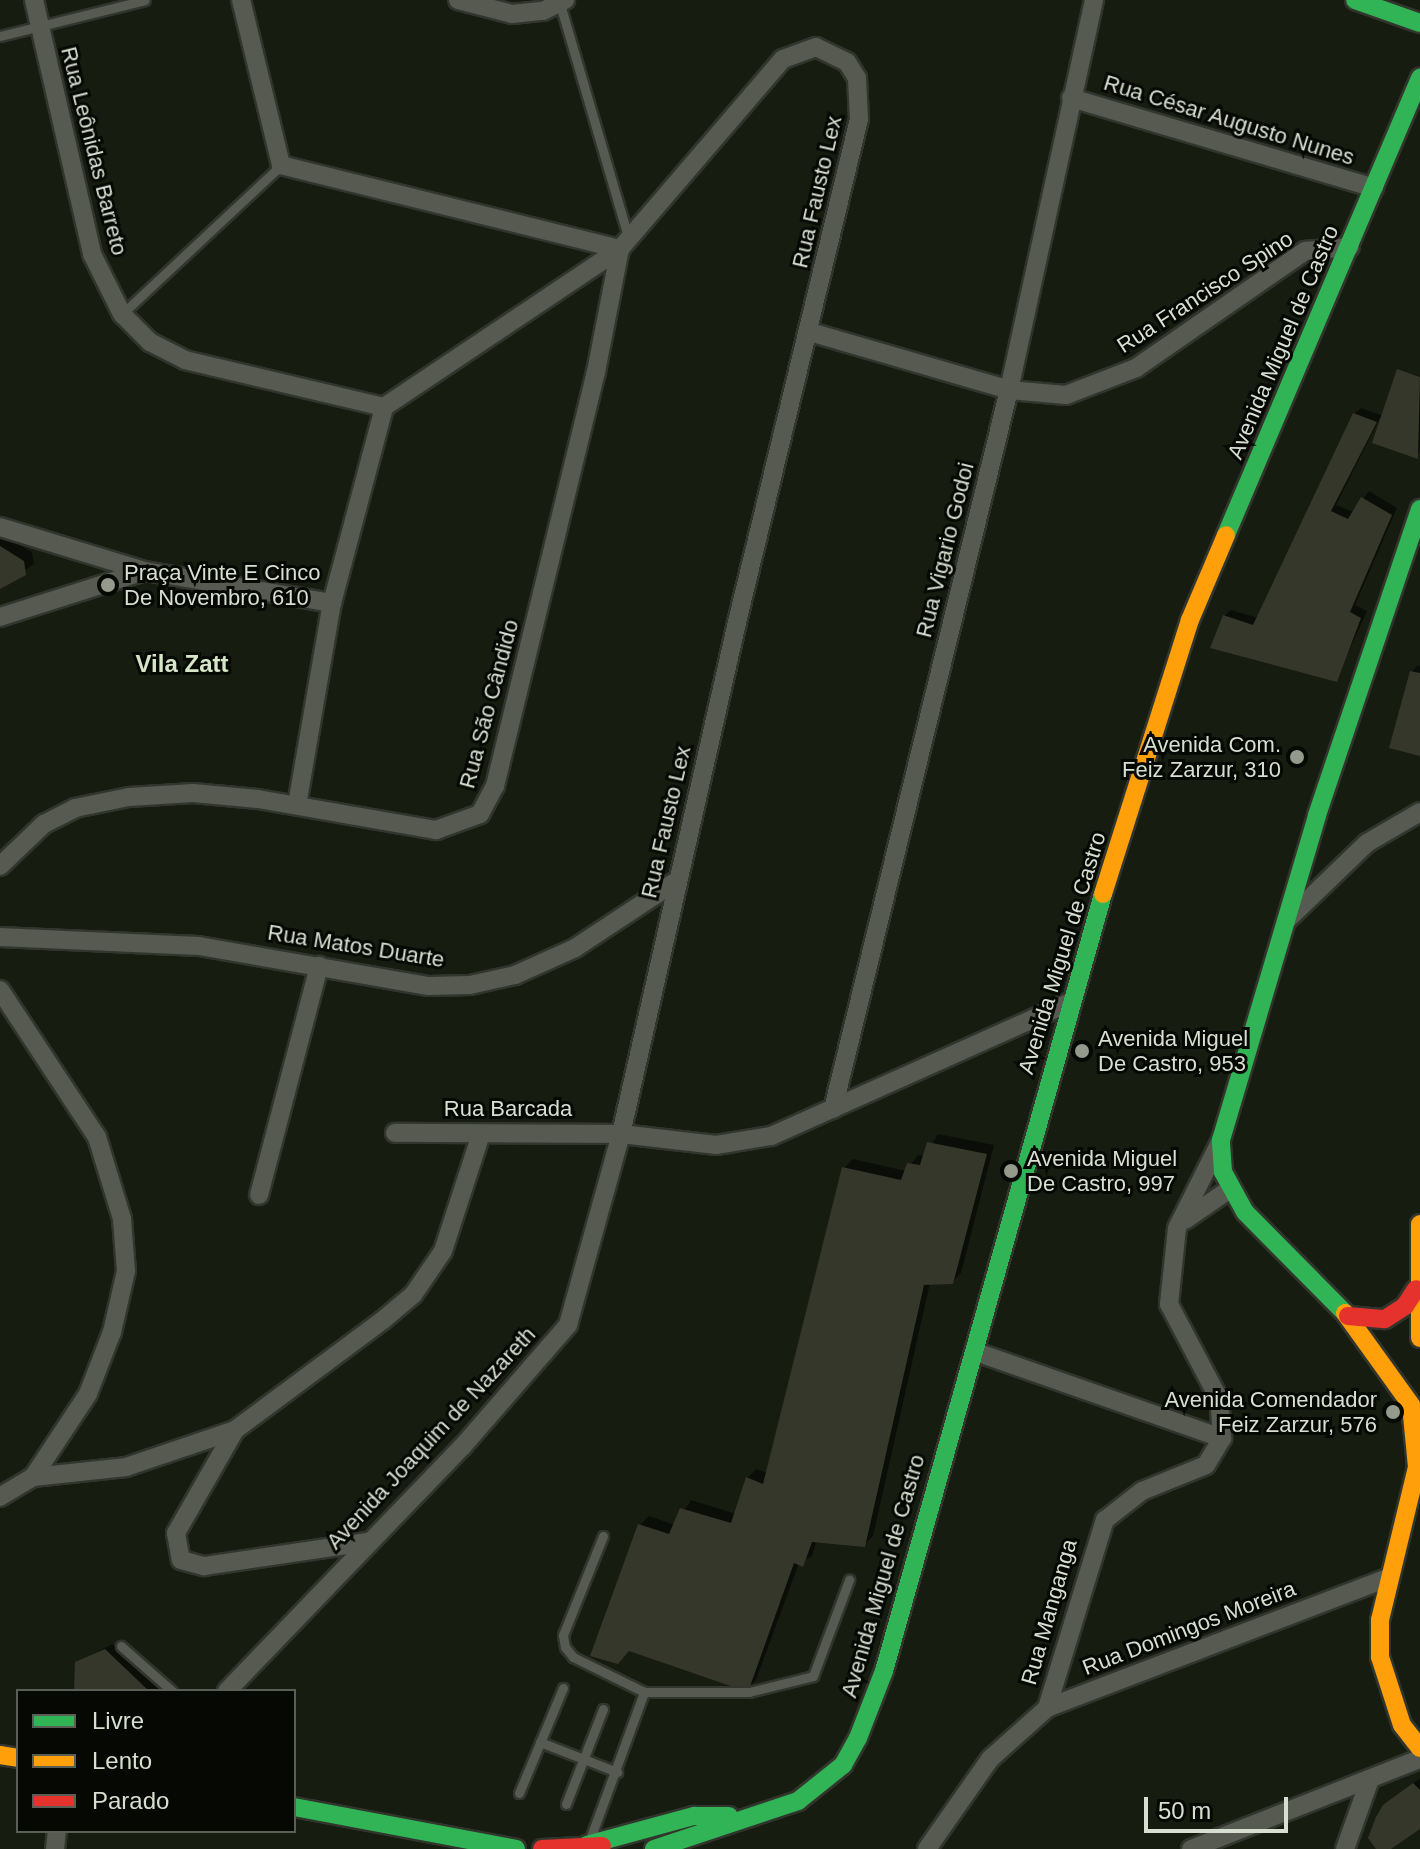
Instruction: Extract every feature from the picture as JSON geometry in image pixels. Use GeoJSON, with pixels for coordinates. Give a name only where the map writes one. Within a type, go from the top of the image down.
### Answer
{"type":"FeatureCollection","features":[{"type":"Feature","properties":{"kind":"street","name":"Rua Leônidas Barreto"},"geometry":{"type":"LineString","coordinates":[[34,0],[92,254],[122,314],[150,342],[185,360],[384,407]]}},
{"type":"Feature","properties":{"kind":"street"},"geometry":{"type":"LineString","coordinates":[[241,0],[281,165],[624,243]]}},
{"type":"Feature","properties":{"kind":"street"},"geometry":{"type":"LineString","coordinates":[[458,0],[512,14],[563,2]]}},
{"type":"Feature","properties":{"kind":"street","name":"Rua Vigario Godoi"},"geometry":{"type":"LineString","coordinates":[[833,1109],[1009,390],[1094,0]]}},
{"type":"Feature","properties":{"kind":"street"},"geometry":{"type":"LineString","coordinates":[[1355,0],[1420,23]]}},
{"type":"Feature","properties":{"kind":"street","name":"Rua Fausto Lex"},"geometry":{"type":"LineString","coordinates":[[384,407],[624,243],[767,74],[799,49],[833,52],[857,78],[859,119],[678,880],[621,1134]]}},
{"type":"Feature","properties":{"kind":"street","name":"Avenida Miguel de Castro"},"geometry":{"type":"LineString","coordinates":[[655,1849],[749,1818],[822,1786],[858,1738],[884,1671],[924,1516],[976,1352],[1069,1003],[1190,620],[1420,77]]}},
{"type":"Feature","properties":{"kind":"street","name":"Rua César Augusto Nunes"},"geometry":{"type":"LineString","coordinates":[[1071,98],[1374,188]]}},
{"type":"Feature","properties":{"kind":"street","name":"Rua São Cândido"},"geometry":{"type":"LineString","coordinates":[[0,866],[44,824],[75,808],[129,797],[193,793],[297,805],[436,830],[468,822],[488,805],[596,372],[624,243]]}},
{"type":"Feature","properties":{"kind":"street","name":"Rua Francisco Spino"},"geometry":{"type":"LineString","coordinates":[[810,332],[1009,390],[1051,395],[1094,388],[1136,368],[1305,251],[1350,247]]}},
{"type":"Feature","properties":{"kind":"street"},"geometry":{"type":"LineString","coordinates":[[297,805],[332,603],[384,407]]}},
{"type":"Feature","properties":{"kind":"street"},"geometry":{"type":"LineString","coordinates":[[976,1352],[1222,1438],[1219,1399],[1169,1304],[1177,1228],[1221,1140],[1351,707],[1420,509]]}},
{"type":"Feature","properties":{"kind":"street"},"geometry":{"type":"LineString","coordinates":[[0,527],[145,571],[332,603]]}},
{"type":"Feature","properties":{"kind":"street"},"geometry":{"type":"LineString","coordinates":[[0,617],[145,571]]}},
{"type":"Feature","properties":{"kind":"street"},"geometry":{"type":"LineString","coordinates":[[1285,922],[1367,843],[1420,812]]}},
{"type":"Feature","properties":{"kind":"street","name":"Rua Matos Duarte"},"geometry":{"type":"LineString","coordinates":[[0,937],[199,946],[429,986],[470,985],[515,975],[575,948],[678,880]]}},
{"type":"Feature","properties":{"kind":"street"},"geometry":{"type":"LineString","coordinates":[[259,1195],[319,966]]}},
{"type":"Feature","properties":{"kind":"street"},"geometry":{"type":"LineString","coordinates":[[0,990],[97,1137],[122,1219],[125,1251],[125,1286],[102,1360],[88,1394],[33,1477]]}},
{"type":"Feature","properties":{"kind":"street"},"geometry":{"type":"LineString","coordinates":[[621,1134],[691,1143],[745,1142],[833,1109],[1069,1003]]}},
{"type":"Feature","properties":{"kind":"street","name":"Rua Barcada"},"geometry":{"type":"LineString","coordinates":[[395,1133],[621,1134]]}},
{"type":"Feature","properties":{"kind":"street"},"geometry":{"type":"LineString","coordinates":[[0,1497],[33,1477],[126,1467],[235,1430],[383,1320],[430,1275],[457,1212],[481,1134]]}},
{"type":"Feature","properties":{"kind":"street","name":"Avenida Joaquim de Nazareth"},"geometry":{"type":"LineString","coordinates":[[229,1689],[367,1542],[462,1447],[568,1325],[621,1134]]}},
{"type":"Feature","properties":{"kind":"street"},"geometry":{"type":"LineString","coordinates":[[1221,1140],[1230,1189],[1245,1212],[1348,1316],[1411,1405],[1417,1467],[1388,1578],[1380,1657],[1397,1713],[1420,1748]]}},
{"type":"Feature","properties":{"kind":"street"},"geometry":{"type":"LineString","coordinates":[[1177,1228],[1205,1202],[1230,1189]]}},
{"type":"Feature","properties":{"kind":"street"},"geometry":{"type":"LineString","coordinates":[[1420,1224],[1416,1289],[1420,1338]]}},
{"type":"Feature","properties":{"kind":"street"},"geometry":{"type":"LineString","coordinates":[[1348,1316],[1385,1319],[1405,1306],[1416,1289]]}},
{"type":"Feature","properties":{"kind":"street"},"geometry":{"type":"LineString","coordinates":[[235,1430],[176,1533],[181,1560],[204,1566],[367,1542]]}},
{"type":"Feature","properties":{"kind":"street","name":"Rua Manganga"},"geometry":{"type":"LineString","coordinates":[[1047,1708],[1105,1520],[1142,1491],[1206,1465],[1222,1438]]}},
{"type":"Feature","properties":{"kind":"street"},"geometry":{"type":"LineString","coordinates":[[1405,1521],[1420,1498]]}},
{"type":"Feature","properties":{"kind":"street","name":"Rua Domingos Moreira"},"geometry":{"type":"LineString","coordinates":[[927,1849],[990,1759],[1047,1708],[1388,1578]]}},
{"type":"Feature","properties":{"kind":"street"},"geometry":{"type":"LineString","coordinates":[[1191,1849],[1420,1759]]}},
{"type":"Feature","properties":{"kind":"street"},"geometry":{"type":"LineString","coordinates":[[1345,1849],[1370,1779]]}},
{"type":"Feature","properties":{"kind":"street"},"geometry":{"type":"LineString","coordinates":[[296,1807],[516,1849]]}},
{"type":"Feature","properties":{"kind":"street"},"geometry":{"type":"LineString","coordinates":[[587,1845],[694,1816],[718,1813],[749,1818]]}},
{"type":"Feature","properties":{"kind":"street","name":"Avenida Miguel de Castro"},"geometry":{"type":"LineString","coordinates":[[695,1849],[749,1818]]}},
{"type":"Feature","properties":{"kind":"street"},"geometry":{"type":"LineString","coordinates":[[542,1849],[587,1845],[655,1849]]}},
{"type":"Feature","properties":{"kind":"lane"},"geometry":{"type":"LineString","coordinates":[[0,36],[145,0]]}},
{"type":"Feature","properties":{"kind":"lane"},"geometry":{"type":"LineString","coordinates":[[563,2],[624,243]]}},
{"type":"Feature","properties":{"kind":"lane"},"geometry":{"type":"LineString","coordinates":[[122,314],[281,165]]}},
{"type":"Feature","properties":{"kind":"lane"},"geometry":{"type":"LineString","coordinates":[[603,1536],[563,1635],[565,1647],[573,1657],[644,1692],[749,1692],[813,1676],[849,1580]]}},
{"type":"Feature","properties":{"kind":"lane"},"geometry":{"type":"LineString","coordinates":[[121,1646],[170,1689]]}},
{"type":"Feature","properties":{"kind":"lane"},"geometry":{"type":"LineString","coordinates":[[519,1793],[563,1688]]}},
{"type":"Feature","properties":{"kind":"lane"},"geometry":{"type":"LineString","coordinates":[[587,1845],[617,1772],[644,1692]]}},
{"type":"Feature","properties":{"kind":"lane"},"geometry":{"type":"LineString","coordinates":[[566,1804],[603,1709]]}},
{"type":"Feature","properties":{"kind":"lane"},"geometry":{"type":"LineString","coordinates":[[540,1742],[617,1772]]}},
{"type":"Feature","properties":{"kind":"building"},"geometry":{"type":"Polygon","coordinates":[[[1397,369],[1420,377],[1418,459],[1372,443],[1397,369]]]}},
{"type":"Feature","properties":{"kind":"building"},"geometry":{"type":"Polygon","coordinates":[[[1353,413],[1377,422],[1331,511],[1348,519],[1361,497],[1392,515],[1350,612],[1361,618],[1337,682],[1210,648],[1223,615],[1253,625],[1353,413]]]}},
{"type":"Feature","properties":{"kind":"building"},"geometry":{"type":"Polygon","coordinates":[[[0,546],[24,561],[26,575],[0,589],[0,546]]]}},
{"type":"Feature","properties":{"kind":"building"},"geometry":{"type":"Polygon","coordinates":[[[1410,671],[1420,673],[1420,756],[1389,748],[1410,671]]]}},
{"type":"Feature","properties":{"kind":"building"},"geometry":{"type":"Polygon","coordinates":[[[927,1142],[987,1154],[953,1284],[924,1285],[865,1547],[812,1542],[803,1567],[794,1563],[748,1692],[629,1651],[618,1664],[590,1656],[638,1524],[669,1534],[680,1508],[731,1523],[746,1477],[763,1484],[842,1167],[901,1180],[907,1163],[920,1165],[927,1142]]]}},
{"type":"Feature","properties":{"kind":"building"},"geometry":{"type":"Polygon","coordinates":[[[105,1649],[147,1689],[74,1689],[75,1662],[105,1649]]]}},
{"type":"Feature","properties":{"kind":"building"},"geometry":{"type":"Polygon","coordinates":[[[1413,1783],[1420,1790],[1420,1829],[1391,1849],[1376,1849],[1368,1838],[1376,1817],[1383,1805],[1413,1783]]]}},
{"type":"Feature","properties":{"kind":"traffic: fast"},"geometry":{"type":"LineString","coordinates":[[1355,0],[1420,23]]}},
{"type":"Feature","properties":{"kind":"traffic: fast"},"geometry":{"type":"LineString","coordinates":[[1226,535],[1420,77]]}},
{"type":"Feature","properties":{"kind":"traffic: fast"},"geometry":{"type":"LineString","coordinates":[[1345,1313],[1245,1212],[1223,1172],[1221,1140],[1317,815],[1420,509]]}},
{"type":"Feature","properties":{"kind":"traffic: fast"},"geometry":{"type":"LineString","coordinates":[[654,1849],[798,1801],[843,1765],[858,1738],[884,1671],[1103,894]]}},
{"type":"Feature","properties":{"kind":"traffic: fast"},"geometry":{"type":"LineString","coordinates":[[296,1807],[516,1849]]}},
{"type":"Feature","properties":{"kind":"traffic: fast"},"geometry":{"type":"LineString","coordinates":[[587,1845],[694,1816],[729,1816]]}},
{"type":"Feature","properties":{"kind":"traffic: slow"},"geometry":{"type":"LineString","coordinates":[[1103,894],[1190,620],[1226,535]]}},
{"type":"Feature","properties":{"kind":"traffic: slow"},"geometry":{"type":"LineString","coordinates":[[1420,1224],[1420,1338]]}},
{"type":"Feature","properties":{"kind":"traffic: slow"},"geometry":{"type":"LineString","coordinates":[[1345,1313],[1411,1405],[1417,1467],[1380,1620],[1380,1657],[1402,1725],[1420,1748]]}},
{"type":"Feature","properties":{"kind":"traffic: slow"},"geometry":{"type":"LineString","coordinates":[[0,1755],[16,1758]]}},
{"type":"Feature","properties":{"kind":"traffic: jam"},"geometry":{"type":"LineString","coordinates":[[1348,1316],[1385,1319],[1405,1306],[1416,1289]]}},
{"type":"Feature","properties":{"kind":"traffic: jam"},"geometry":{"type":"LineString","coordinates":[[542,1849],[602,1846]]}},
{"type":"Feature","properties":{"kind":"place","name":"Praça Vinte E Cinco De Novembro, 610"},"geometry":{"type":"Point","coordinates":[108,585]}},
{"type":"Feature","properties":{"kind":"place","name":"Avenida Com. Feiz Zarzur, 310"},"geometry":{"type":"Point","coordinates":[1297,757]}},
{"type":"Feature","properties":{"kind":"place","name":"Avenida Miguel De Castro, 953"},"geometry":{"type":"Point","coordinates":[1082,1051]}},
{"type":"Feature","properties":{"kind":"place","name":"Avenida Miguel De Castro, 997"},"geometry":{"type":"Point","coordinates":[1011,1171]}},
{"type":"Feature","properties":{"kind":"place","name":"Avenida Comendador Feiz Zarzur, 576"},"geometry":{"type":"Point","coordinates":[1393,1412]}},
{"type":"Feature","properties":{"kind":"district","name":"Vila Zatt"},"geometry":{"type":"Point","coordinates":[182,664]}}]}
